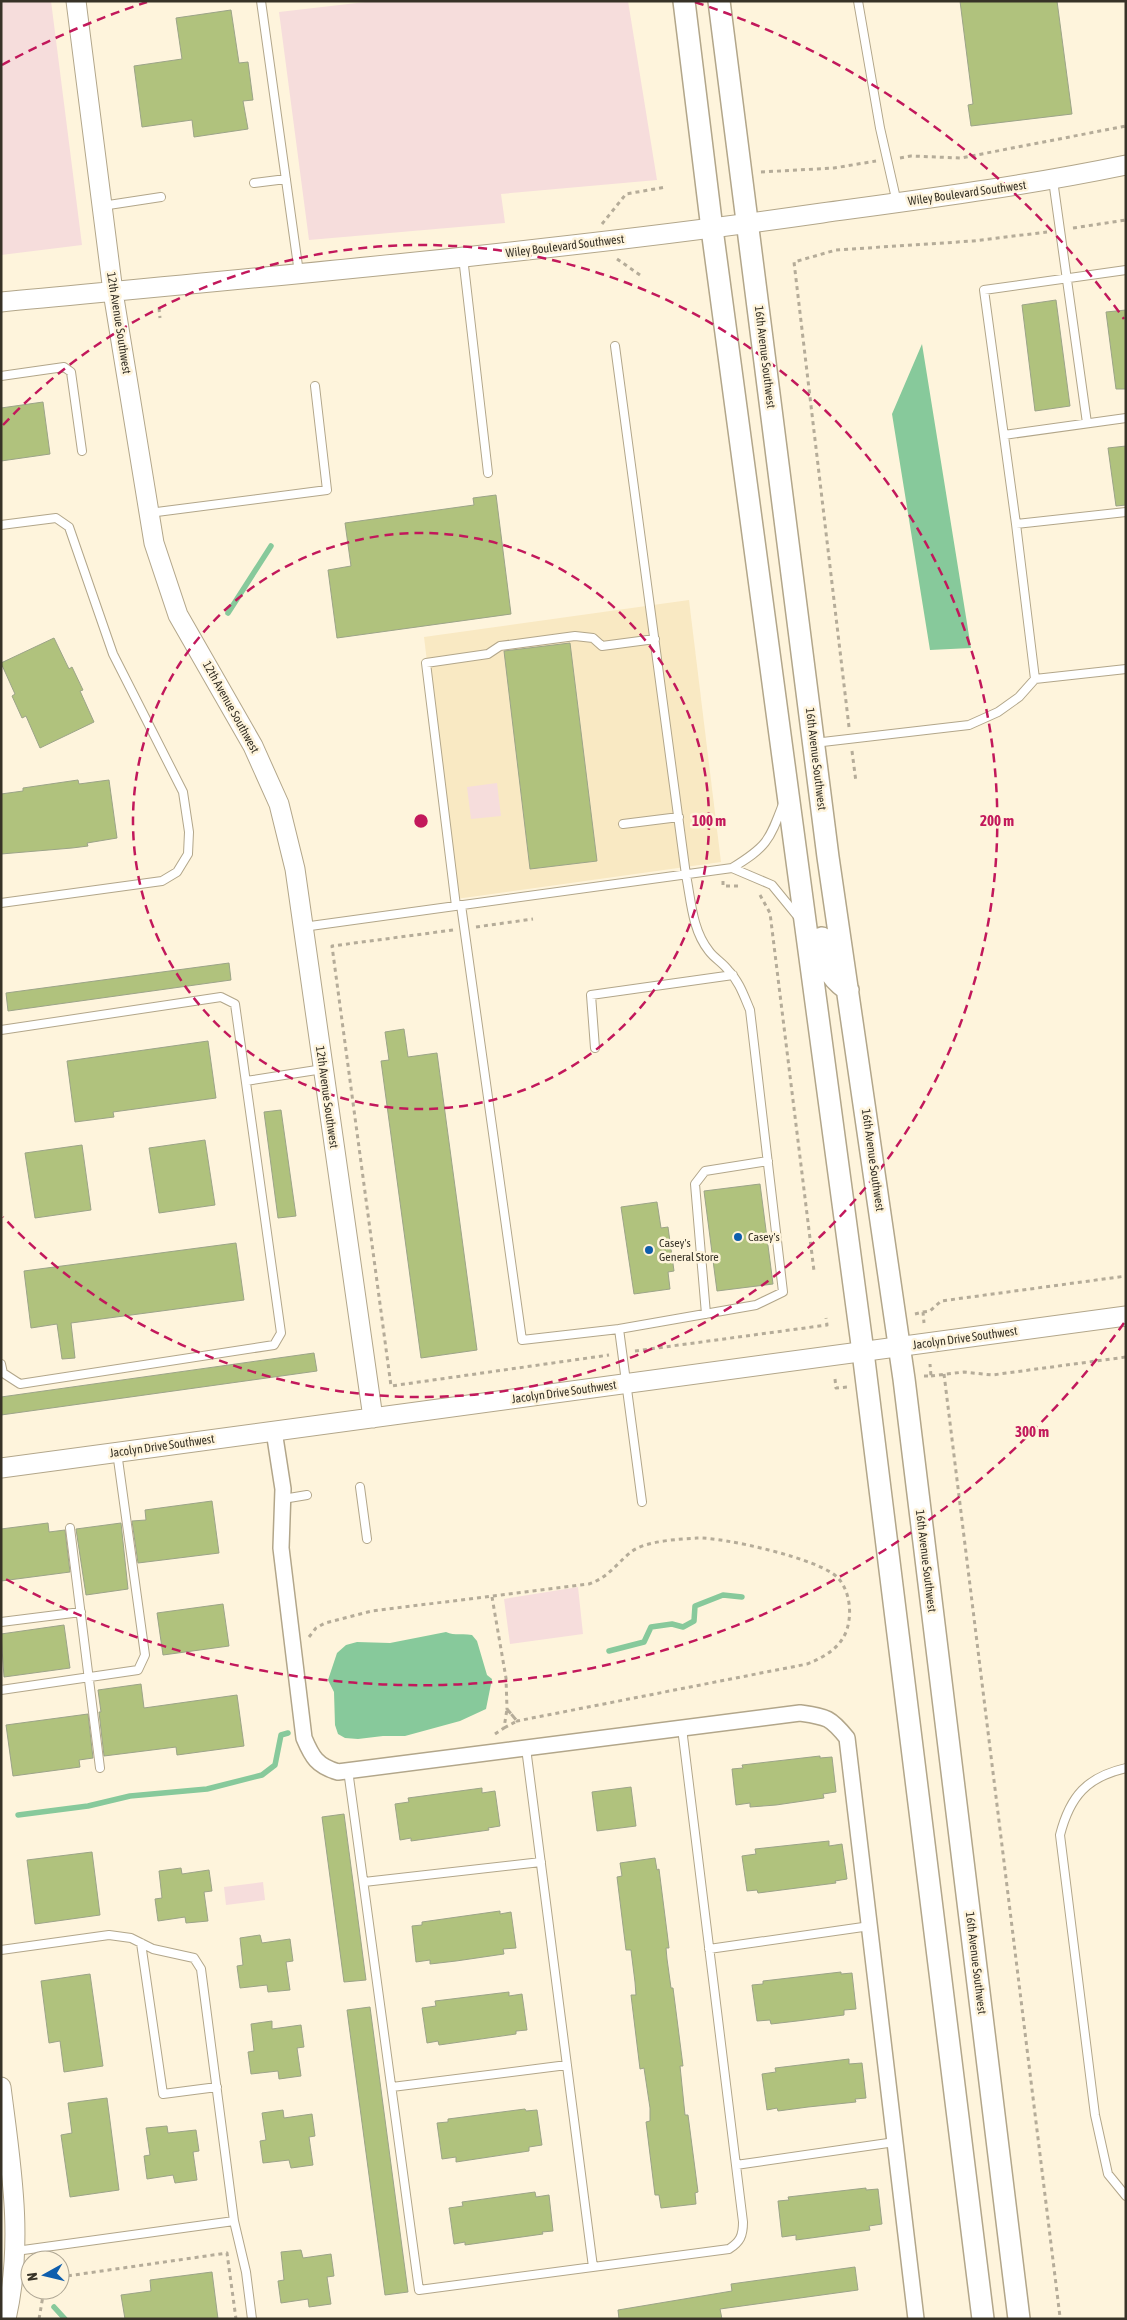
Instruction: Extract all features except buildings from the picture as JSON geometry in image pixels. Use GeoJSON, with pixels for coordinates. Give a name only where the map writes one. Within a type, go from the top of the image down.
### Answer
{"type":"FeatureCollection","features":[{"type":"Feature","properties":{"kind":"main road"},"geometry":{"type":"LineString","coordinates":[[684,1],[712,229],[863,1352],[983,2319]]}},
{"type":"Feature","properties":{"kind":"main road","name":"16th Avenue Southwest"},"geometry":{"type":"LineString","coordinates":[[719,1],[814,743],[900,1347],[1019,2319]]}},
{"type":"Feature","properties":{"kind":"main road"},"geometry":{"type":"LineString","coordinates":[[794,843],[804,848],[811,860],[826,966],[835,981],[848,990]]}},
{"type":"Feature","properties":{"kind":"street","name":"12th Avenue Southwest"},"geometry":{"type":"LineString","coordinates":[[76,1],[113,292],[154,543],[178,615],[253,746],[279,804],[295,869],[373,1418]]}},
{"type":"Feature","properties":{"kind":"street","name":"Wiley Boulevard Southwest"},"geometry":{"type":"LineString","coordinates":[[1,302],[463,257],[712,229],[1053,180],[1126,164]]}},
{"type":"Feature","properties":{"kind":"street","name":"Jacolyn Drive Southwest"},"geometry":{"type":"LineString","coordinates":[[1,1468],[1126,1316]]}},
{"type":"Feature","properties":{"kind":"street"},"geometry":{"type":"LineString","coordinates":[[274,1431],[283,1499],[281,1548],[304,1738],[311,1754],[324,1768],[338,1772],[800,1714],[822,1717],[834,1722],[847,1738],[916,2319]]}},
{"type":"Feature","properties":{"kind":"street"},"geometry":{"type":"LineString","coordinates":[[1,2087],[4,2131],[15,2194],[16,2251],[6,2319]]}},
{"type":"Feature","properties":{"kind":"lane"},"geometry":{"type":"LineString","coordinates":[[261,1],[299,273]]}},
{"type":"Feature","properties":{"kind":"lane"},"geometry":{"type":"LineString","coordinates":[[858,1],[887,160],[897,203]]}},
{"type":"Feature","properties":{"kind":"lane"},"geometry":{"type":"LineString","coordinates":[[254,183],[286,179]]}},
{"type":"Feature","properties":{"kind":"lane"},"geometry":{"type":"LineString","coordinates":[[1053,180],[1087,423]]}},
{"type":"Feature","properties":{"kind":"lane"},"geometry":{"type":"LineString","coordinates":[[102,206],[161,197]]}},
{"type":"Feature","properties":{"kind":"lane"},"geometry":{"type":"LineString","coordinates":[[463,257],[488,473]]}},
{"type":"Feature","properties":{"kind":"lane"},"geometry":{"type":"LineString","coordinates":[[1035,680],[984,290],[1126,270]]}},
{"type":"Feature","properties":{"kind":"lane"},"geometry":{"type":"LineString","coordinates":[[615,346],[655,639],[679,817],[686,875],[695,923],[701,937],[709,952],[733,975],[750,1010],[783,1292],[756,1305],[619,1329],[522,1340],[426,663],[488,654],[500,646],[575,636],[593,638],[602,646],[655,639]]}},
{"type":"Feature","properties":{"kind":"lane"},"geometry":{"type":"LineString","coordinates":[[1,376],[64,367],[71,372],[82,451]]}},
{"type":"Feature","properties":{"kind":"lane"},"geometry":{"type":"LineString","coordinates":[[149,513],[327,492],[315,386]]}},
{"type":"Feature","properties":{"kind":"lane"},"geometry":{"type":"LineString","coordinates":[[1004,434],[1126,418]]}},
{"type":"Feature","properties":{"kind":"lane"},"geometry":{"type":"LineString","coordinates":[[1016,524],[1126,512]]}},
{"type":"Feature","properties":{"kind":"lane"},"geometry":{"type":"LineString","coordinates":[[1,525],[56,518],[69,527],[113,654],[183,792],[189,832],[188,854],[177,872],[162,880],[1,903]]}},
{"type":"Feature","properties":{"kind":"lane"},"geometry":{"type":"LineString","coordinates":[[814,743],[969,726],[998,712],[1018,697],[1035,680],[1126,669]]}},
{"type":"Feature","properties":{"kind":"lane"},"geometry":{"type":"LineString","coordinates":[[303,927],[732,868],[761,850],[774,829],[788,792]]}},
{"type":"Feature","properties":{"kind":"lane"},"geometry":{"type":"LineString","coordinates":[[624,824],[679,817]]}},
{"type":"Feature","properties":{"kind":"lane"},"geometry":{"type":"LineString","coordinates":[[732,868],[772,885],[806,926]]}},
{"type":"Feature","properties":{"kind":"lane"},"geometry":{"type":"LineString","coordinates":[[595,1048],[591,995],[733,975]]}},
{"type":"Feature","properties":{"kind":"lane"},"geometry":{"type":"LineString","coordinates":[[1,1030],[221,997],[235,1004],[281,1333],[274,1345],[20,1384],[3,1373],[1,1364]]}},
{"type":"Feature","properties":{"kind":"lane"},"geometry":{"type":"LineString","coordinates":[[246,1081],[323,1069]]}},
{"type":"Feature","properties":{"kind":"lane"},"geometry":{"type":"LineString","coordinates":[[706,1314],[695,1184],[704,1171],[768,1161]]}},
{"type":"Feature","properties":{"kind":"lane"},"geometry":{"type":"LineString","coordinates":[[619,1329],[642,1502]]}},
{"type":"Feature","properties":{"kind":"lane"},"geometry":{"type":"LineString","coordinates":[[1,1690],[138,1670],[145,1655],[117,1452]]}},
{"type":"Feature","properties":{"kind":"lane"},"geometry":{"type":"LineString","coordinates":[[360,1487],[367,1539]]}},
{"type":"Feature","properties":{"kind":"lane"},"geometry":{"type":"LineString","coordinates":[[283,1499],[307,1495]]}},
{"type":"Feature","properties":{"kind":"lane"},"geometry":{"type":"LineString","coordinates":[[70,1528],[100,1768]]}},
{"type":"Feature","properties":{"kind":"lane"},"geometry":{"type":"LineString","coordinates":[[1,1622],[81,1612]]}},
{"type":"Feature","properties":{"kind":"lane"},"geometry":{"type":"LineString","coordinates":[[348,1770],[419,2290],[729,2249],[739,2242],[743,2232],[743,2222],[682,1728]]}},
{"type":"Feature","properties":{"kind":"lane"},"geometry":{"type":"LineString","coordinates":[[526,1748],[593,2267]]}},
{"type":"Feature","properties":{"kind":"lane"},"geometry":{"type":"LineString","coordinates":[[1126,1768],[1104,1773],[1073,1800],[1064,1818],[1060,1834],[1095,2115],[1108,2174],[1126,2196]]}},
{"type":"Feature","properties":{"kind":"lane"},"geometry":{"type":"LineString","coordinates":[[364,1882],[541,1862]]}},
{"type":"Feature","properties":{"kind":"lane"},"geometry":{"type":"LineString","coordinates":[[709,1949],[870,1926]]}},
{"type":"Feature","properties":{"kind":"lane"},"geometry":{"type":"LineString","coordinates":[[1,1950],[109,1935],[131,1938],[153,1949],[194,1958],[201,1969],[234,2221],[246,2272],[252,2319]]}},
{"type":"Feature","properties":{"kind":"lane"},"geometry":{"type":"LineString","coordinates":[[141,1943],[163,2094],[217,2087]]}},
{"type":"Feature","properties":{"kind":"lane"},"geometry":{"type":"LineString","coordinates":[[392,2087],[567,2064]]}},
{"type":"Feature","properties":{"kind":"lane"},"geometry":{"type":"LineString","coordinates":[[736,2165],[895,2142]]}},
{"type":"Feature","properties":{"kind":"lane"},"geometry":{"type":"LineString","coordinates":[[16,2251],[234,2221]]}},
{"type":"Feature","properties":{"kind":"path"},"geometry":{"type":"LineString","coordinates":[[758,172],[834,168],[910,156],[960,158],[1126,126]]}},
{"type":"Feature","properties":{"kind":"path"},"geometry":{"type":"LineString","coordinates":[[592,243],[606,216],[626,194],[666,187]]}},
{"type":"Feature","properties":{"kind":"path"},"geometry":{"type":"LineString","coordinates":[[856,782],[794,262],[836,250],[973,241],[1126,220]]}},
{"type":"Feature","properties":{"kind":"path"},"geometry":{"type":"LineString","coordinates":[[159,308],[160,318]]}},
{"type":"Feature","properties":{"kind":"path"},"geometry":{"type":"LineString","coordinates":[[721,870],[724,886],[745,888]]}},
{"type":"Feature","properties":{"kind":"path"},"geometry":{"type":"LineString","coordinates":[[752,890],[759,894],[770,913],[814,1271]]}},
{"type":"Feature","properties":{"kind":"path"},"geometry":{"type":"LineString","coordinates":[[532,919],[332,946],[390,1386],[827,1325],[826,1318]]}},
{"type":"Feature","properties":{"kind":"path"},"geometry":{"type":"LineString","coordinates":[[914,1314],[930,1311],[941,1301],[1126,1276]]}},
{"type":"Feature","properties":{"kind":"path"},"geometry":{"type":"LineString","coordinates":[[923,1312],[924,1323]]}},
{"type":"Feature","properties":{"kind":"path"},"geometry":{"type":"LineString","coordinates":[[921,1376],[964,1372],[992,1375],[1126,1357]]}},
{"type":"Feature","properties":{"kind":"path"},"geometry":{"type":"LineString","coordinates":[[930,1364],[931,1376]]}},
{"type":"Feature","properties":{"kind":"path"},"geometry":{"type":"LineString","coordinates":[[944,1374],[1060,2317]]}},
{"type":"Feature","properties":{"kind":"path"},"geometry":{"type":"LineString","coordinates":[[835,1379],[836,1388],[848,1386]]}},
{"type":"Feature","properties":{"kind":"path"},"geometry":{"type":"LineString","coordinates":[[309,1641],[309,1636],[316,1628],[342,1618],[372,1612],[589,1584],[606,1576],[637,1548],[676,1540],[699,1538],[720,1540],[809,1563],[837,1577],[847,1594],[850,1614],[845,1635],[837,1647],[823,1658],[807,1664],[517,1721],[494,1735],[486,1736]]}},
{"type":"Feature","properties":{"kind":"path"},"geometry":{"type":"LineString","coordinates":[[492,1597],[506,1678],[507,1709],[504,1728]]}},
{"type":"Feature","properties":{"kind":"path"},"geometry":{"type":"LineString","coordinates":[[507,1709],[517,1721]]}},
{"type":"Feature","properties":{"kind":"path"},"geometry":{"type":"LineString","coordinates":[[70,2276],[227,2253],[236,2319]]}},
{"type":"Feature","properties":{"kind":"path"},"geometry":{"type":"LineString","coordinates":[[39,2319],[42,2300]]}},
{"type":"Feature","properties":{"kind":"shaded area"},"geometry":{"type":"Polygon","coordinates":[[[1,1],[51,1],[82,245],[1,255],[1,1]]]}},
{"type":"Feature","properties":{"kind":"shaded area"},"geometry":{"type":"Polygon","coordinates":[[[374,1],[628,1],[657,180],[501,194],[505,223],[309,240],[279,12],[374,1]]]}},
{"type":"Feature","properties":{"kind":"shaded area"},"geometry":{"type":"Polygon","coordinates":[[[922,344],[971,648],[930,650],[892,414],[922,344]]]}},
{"type":"Feature","properties":{"kind":"shaded area"},"geometry":{"type":"Polygon","coordinates":[[[689,600],[721,862],[456,899],[424,637],[689,600]]]}},
{"type":"Feature","properties":{"kind":"shaded area"},"geometry":{"type":"Polygon","coordinates":[[[497,783],[501,816],[471,819],[467,787],[497,783]]]}},
{"type":"Feature","properties":{"kind":"shaded area"},"geometry":{"type":"Polygon","coordinates":[[[578,1587],[583,1634],[510,1644],[504,1599],[578,1587]]]}},
{"type":"Feature","properties":{"kind":"shaded area"},"geometry":{"type":"Polygon","coordinates":[[[446,1632],[472,1635],[477,1641],[487,1675],[492,1679],[486,1709],[460,1721],[405,1736],[358,1739],[345,1738],[338,1734],[335,1725],[334,1692],[328,1680],[337,1653],[346,1645],[357,1642],[390,1643],[446,1632]]]}},
{"type":"Feature","properties":{"kind":"shaded area"},"geometry":{"type":"Polygon","coordinates":[[[263,1882],[265,1900],[226,1905],[224,1887],[263,1882]]]}},
{"type":"Feature","properties":{"kind":"waterway"},"geometry":{"type":"LineString","coordinates":[[228,613],[271,546]]}},
{"type":"Feature","properties":{"kind":"waterway"},"geometry":{"type":"LineString","coordinates":[[609,1651],[644,1642],[651,1627],[672,1624],[683,1627],[694,1621],[695,1606],[723,1595],[742,1597]]}},
{"type":"Feature","properties":{"kind":"waterway"},"geometry":{"type":"LineString","coordinates":[[18,1815],[88,1806],[130,1796],[207,1789],[262,1775],[275,1765],[281,1735],[288,1733]]}},
{"type":"Feature","properties":{"kind":"waterway"},"geometry":{"type":"LineString","coordinates":[[54,2307],[65,2319]]}},
{"type":"Feature","properties":{"kind":"place","name":"Casey's"},"geometry":{"type":"Point","coordinates":[738,1237]}},
{"type":"Feature","properties":{"kind":"place","name":"Casey's General Store"},"geometry":{"type":"Point","coordinates":[649,1250]}}]}
